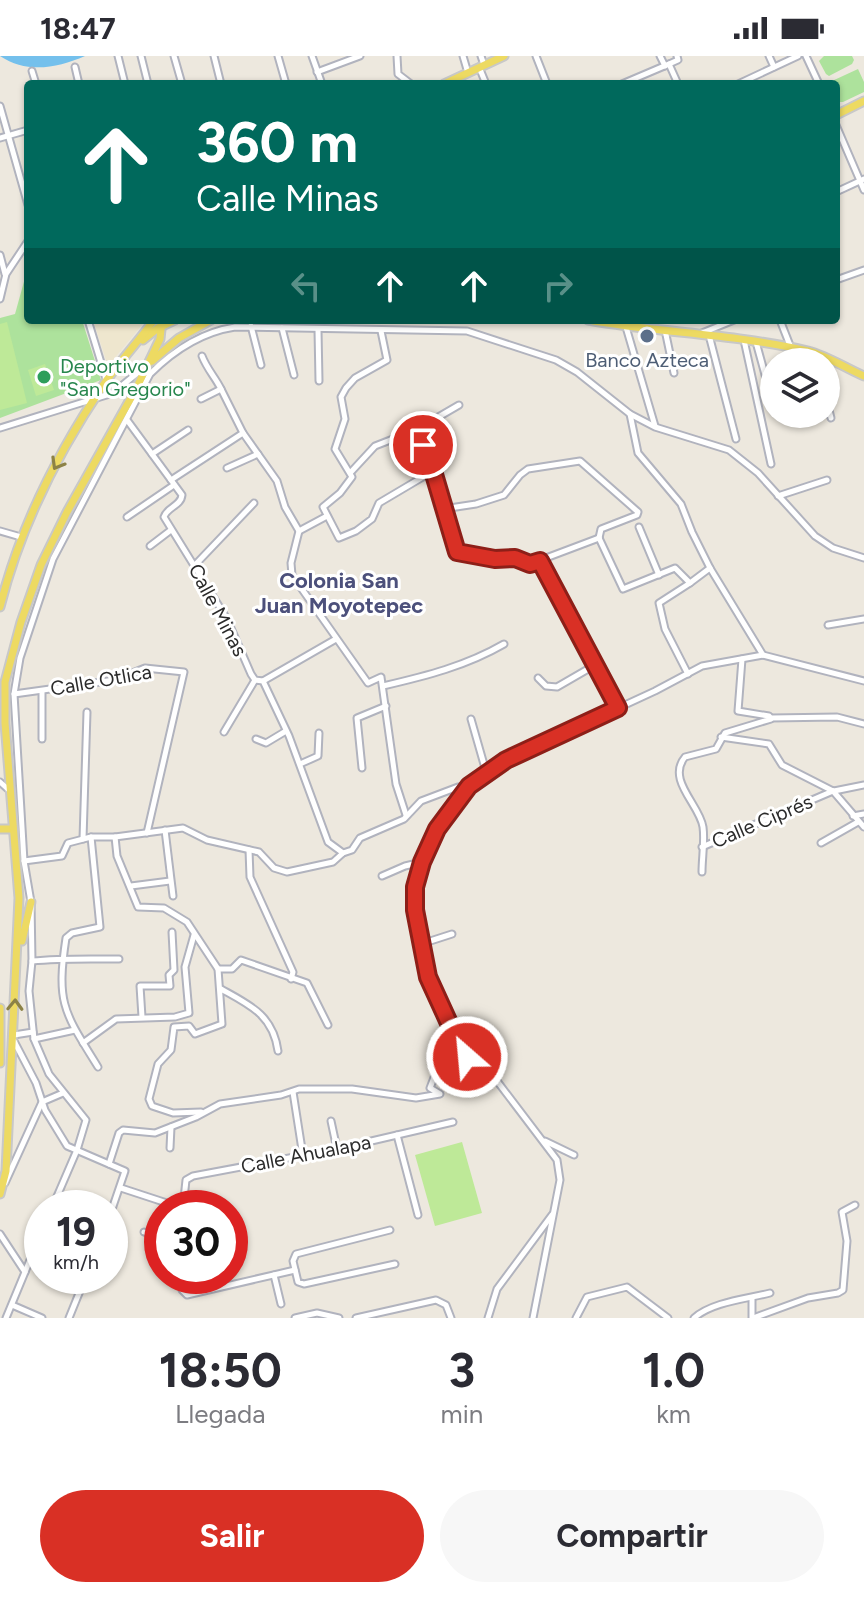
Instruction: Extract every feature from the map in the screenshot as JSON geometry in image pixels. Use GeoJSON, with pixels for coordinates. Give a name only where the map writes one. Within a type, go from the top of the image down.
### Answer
{"type":"FeatureCollection","features":[{"type":"Feature","properties":{"kind":"main road"},"geometry":{"type":"LineString","coordinates":[[454,80],[504,56]]}},
{"type":"Feature","properties":{"kind":"main road"},"geometry":{"type":"LineString","coordinates":[[840,113],[864,101]]}},
{"type":"Feature","properties":{"kind":"main road"},"geometry":{"type":"LineString","coordinates":[[0,607],[21,537],[47,480],[107,380],[151,324]]}},
{"type":"Feature","properties":{"kind":"main road"},"geometry":{"type":"LineString","coordinates":[[137,344],[161,324]]}},
{"type":"Feature","properties":{"kind":"main road"},"geometry":{"type":"LineString","coordinates":[[0,1195],[6,1171],[19,895],[5,723],[5,682],[21,622],[52,540],[147,370],[163,324]]}},
{"type":"Feature","properties":{"kind":"main road"},"geometry":{"type":"LineString","coordinates":[[147,370],[179,338],[204,324]]}},
{"type":"Feature","properties":{"kind":"main road"},"geometry":{"type":"LineString","coordinates":[[631,325],[706,333],[791,348]]}},
{"type":"Feature","properties":{"kind":"main road"},"geometry":{"type":"LineString","coordinates":[[840,365],[864,376]]}},
{"type":"Feature","properties":{"kind":"main road"},"geometry":{"type":"LineString","coordinates":[[0,829],[13,829]]}},
{"type":"Feature","properties":{"kind":"main road"},"geometry":{"type":"LineString","coordinates":[[17,959],[31,902]]}},
{"type":"Feature","properties":{"kind":"main road"},"geometry":{"type":"LineString","coordinates":[[0,1008],[0,1063]]}},
{"type":"Feature","properties":{"kind":"street"},"geometry":{"type":"LineString","coordinates":[[118,56],[124,80]]}},
{"type":"Feature","properties":{"kind":"street"},"geometry":{"type":"LineString","coordinates":[[141,56],[147,80]]}},
{"type":"Feature","properties":{"kind":"street"},"geometry":{"type":"LineString","coordinates":[[174,56],[181,80]]}},
{"type":"Feature","properties":{"kind":"street"},"geometry":{"type":"LineString","coordinates":[[214,56],[220,80]]}},
{"type":"Feature","properties":{"kind":"street"},"geometry":{"type":"LineString","coordinates":[[278,56],[285,80]]}},
{"type":"Feature","properties":{"kind":"street"},"geometry":{"type":"LineString","coordinates":[[312,56],[320,80]]}},
{"type":"Feature","properties":{"kind":"street"},"geometry":{"type":"LineString","coordinates":[[317,72],[360,56]]}},
{"type":"Feature","properties":{"kind":"street"},"geometry":{"type":"LineString","coordinates":[[397,56],[398,74],[406,80]]}},
{"type":"Feature","properties":{"kind":"street"},"geometry":{"type":"LineString","coordinates":[[463,56],[468,73]]}},
{"type":"Feature","properties":{"kind":"street"},"geometry":{"type":"LineString","coordinates":[[481,56],[485,80]]}},
{"type":"Feature","properties":{"kind":"street"},"geometry":{"type":"LineString","coordinates":[[536,56],[545,80]]}},
{"type":"Feature","properties":{"kind":"street"},"geometry":{"type":"LineString","coordinates":[[660,56],[676,80]]}},
{"type":"Feature","properties":{"kind":"street"},"geometry":{"type":"LineString","coordinates":[[631,80],[678,60],[677,56]]}},
{"type":"Feature","properties":{"kind":"street"},"geometry":{"type":"LineString","coordinates":[[769,56],[774,67]]}},
{"type":"Feature","properties":{"kind":"street"},"geometry":{"type":"LineString","coordinates":[[746,80],[798,56]]}},
{"type":"Feature","properties":{"kind":"street"},"geometry":{"type":"LineString","coordinates":[[806,56],[817,80]]}},
{"type":"Feature","properties":{"kind":"street"},"geometry":{"type":"LineString","coordinates":[[75,67],[78,80]]}},
{"type":"Feature","properties":{"kind":"street"},"geometry":{"type":"LineString","coordinates":[[32,71],[35,80]]}},
{"type":"Feature","properties":{"kind":"street"},"geometry":{"type":"LineString","coordinates":[[0,106],[24,191]]}},
{"type":"Feature","properties":{"kind":"street"},"geometry":{"type":"LineString","coordinates":[[0,138],[24,131]]}},
{"type":"Feature","properties":{"kind":"street"},"geometry":{"type":"LineString","coordinates":[[840,133],[864,190]]}},
{"type":"Feature","properties":{"kind":"street"},"geometry":{"type":"LineString","coordinates":[[840,190],[862,180]]}},
{"type":"Feature","properties":{"kind":"street"},"geometry":{"type":"LineString","coordinates":[[0,299],[6,274],[24,247]]}},
{"type":"Feature","properties":{"kind":"street"},"geometry":{"type":"LineString","coordinates":[[0,255],[6,274]]}},
{"type":"Feature","properties":{"kind":"street"},"geometry":{"type":"LineString","coordinates":[[840,279],[864,270]]}},
{"type":"Feature","properties":{"kind":"street"},"geometry":{"type":"LineString","coordinates":[[89,324],[107,380]]}},
{"type":"Feature","properties":{"kind":"street"},"geometry":{"type":"LineString","coordinates":[[467,331],[468,324]]}},
{"type":"Feature","properties":{"kind":"street"},"geometry":{"type":"LineString","coordinates":[[725,324],[706,333],[736,439]]}},
{"type":"Feature","properties":{"kind":"street"},"geometry":{"type":"LineString","coordinates":[[782,324],[791,348]]}},
{"type":"Feature","properties":{"kind":"street"},"geometry":{"type":"LineString","coordinates":[[631,325],[655,427]]}},
{"type":"Feature","properties":{"kind":"street"},"geometry":{"type":"LineString","coordinates":[[251,326],[261,365]]}},
{"type":"Feature","properties":{"kind":"street"},"geometry":{"type":"LineString","coordinates":[[0,428],[113,393],[204,335],[221,329],[251,326],[318,330],[467,331],[566,365],[630,414],[655,427],[729,450],[758,473],[815,536],[833,548],[864,558]]}},
{"type":"Feature","properties":{"kind":"street"},"geometry":{"type":"LineString","coordinates":[[282,328],[294,375]]}},
{"type":"Feature","properties":{"kind":"street"},"geometry":{"type":"LineString","coordinates":[[665,329],[674,373]]}},
{"type":"Feature","properties":{"kind":"street"},"geometry":{"type":"LineString","coordinates":[[318,330],[319,381]]}},
{"type":"Feature","properties":{"kind":"street"},"geometry":{"type":"LineString","coordinates":[[381,331],[387,360],[350,382],[341,397],[345,419],[335,449],[352,477],[323,507],[339,538],[356,531],[372,519],[379,503],[433,471]]}},
{"type":"Feature","properties":{"kind":"street"},"geometry":{"type":"LineString","coordinates":[[744,340],[771,464]]}},
{"type":"Feature","properties":{"kind":"street"},"geometry":{"type":"LineString","coordinates":[[756,342],[760,356]]}},
{"type":"Feature","properties":{"kind":"street"},"geometry":{"type":"LineString","coordinates":[[202,356],[207,371],[216,379],[243,433],[277,481],[285,507],[299,531],[291,563],[292,575],[368,683],[381,677],[396,784],[406,815]]}},
{"type":"Feature","properties":{"kind":"street"},"geometry":{"type":"LineString","coordinates":[[60,1190],[86,1120],[63,1093],[40,1057],[34,1036],[29,991],[31,902],[24,861],[14,694],[20,658],[53,559],[127,420],[147,370]]}},
{"type":"Feature","properties":{"kind":"street"},"geometry":{"type":"LineString","coordinates":[[201,399],[221,389]]}},
{"type":"Feature","properties":{"kind":"street"},"geometry":{"type":"LineString","coordinates":[[351,472],[375,446],[416,430],[459,405]]}},
{"type":"Feature","properties":{"kind":"street"},"geometry":{"type":"LineString","coordinates":[[630,414],[638,453],[681,504],[710,568],[763,655]]}},
{"type":"Feature","properties":{"kind":"street"},"geometry":{"type":"LineString","coordinates":[[127,420],[182,499],[164,514],[171,530],[150,546]]}},
{"type":"Feature","properties":{"kind":"street"},"geometry":{"type":"LineString","coordinates":[[152,454],[188,430]]}},
{"type":"Feature","properties":{"kind":"street"},"geometry":{"type":"LineString","coordinates":[[416,430],[433,471],[459,554],[515,558],[530,564],[599,538]]}},
{"type":"Feature","properties":{"kind":"street"},"geometry":{"type":"LineString","coordinates":[[127,517],[243,433]]}},
{"type":"Feature","properties":{"kind":"street"},"geometry":{"type":"LineString","coordinates":[[227,468],[258,454]]}},
{"type":"Feature","properties":{"kind":"street"},"geometry":{"type":"LineString","coordinates":[[443,509],[476,504],[504,495],[528,469],[580,461],[638,512],[601,529],[599,538],[623,589],[675,568],[690,583]]}},
{"type":"Feature","properties":{"kind":"street"},"geometry":{"type":"LineString","coordinates":[[778,496],[827,480]]}},
{"type":"Feature","properties":{"kind":"street"},"geometry":{"type":"LineString","coordinates":[[195,565],[254,503]]}},
{"type":"Feature","properties":{"kind":"street"},"geometry":{"type":"LineString","coordinates":[[299,531],[327,516]]}},
{"type":"Feature","properties":{"kind":"street"},"geometry":{"type":"LineString","coordinates":[[639,527],[659,575]]}},
{"type":"Feature","properties":{"kind":"street","name":"Calle Minas"},"geometry":{"type":"LineString","coordinates":[[171,530],[227,619],[255,680],[263,681]]}},
{"type":"Feature","properties":{"kind":"street"},"geometry":{"type":"LineString","coordinates":[[0,531],[21,537]]}},
{"type":"Feature","properties":{"kind":"street"},"geometry":{"type":"LineString","coordinates":[[540,561],[618,708]]}},
{"type":"Feature","properties":{"kind":"street"},"geometry":{"type":"LineString","coordinates":[[688,674],[665,629],[659,603],[710,568]]}},
{"type":"Feature","properties":{"kind":"street"},"geometry":{"type":"LineString","coordinates":[[828,625],[864,619]]}},
{"type":"Feature","properties":{"kind":"street"},"geometry":{"type":"LineString","coordinates":[[336,639],[263,681],[287,731],[328,842],[343,853]]}},
{"type":"Feature","properties":{"kind":"street"},"geometry":{"type":"LineString","coordinates":[[383,686],[441,672],[480,658],[504,644]]}},
{"type":"Feature","properties":{"kind":"street"},"geometry":{"type":"LineString","coordinates":[[533,1318],[560,1180],[557,1160],[449,1023],[428,977],[415,887],[437,829],[469,786],[506,760],[702,666],[763,655],[864,681]]}},
{"type":"Feature","properties":{"kind":"street"},"geometry":{"type":"LineString","coordinates":[[742,659],[738,711],[771,718],[837,717],[864,724]]}},
{"type":"Feature","properties":{"kind":"street"},"geometry":{"type":"LineString","coordinates":[[538,678],[546,686],[557,687],[595,665]]}},
{"type":"Feature","properties":{"kind":"street","name":"Calle Otlica"},"geometry":{"type":"LineString","coordinates":[[14,694],[115,680],[145,668],[180,670],[184,677],[147,833]]}},
{"type":"Feature","properties":{"kind":"street"},"geometry":{"type":"LineString","coordinates":[[224,732],[255,680]]}},
{"type":"Feature","properties":{"kind":"street"},"geometry":{"type":"LineString","coordinates":[[42,691],[42,739]]}},
{"type":"Feature","properties":{"kind":"street"},"geometry":{"type":"LineString","coordinates":[[362,768],[357,718],[386,706]]}},
{"type":"Feature","properties":{"kind":"street"},"geometry":{"type":"LineString","coordinates":[[83,839],[87,712]]}},
{"type":"Feature","properties":{"kind":"street"},"geometry":{"type":"LineString","coordinates":[[702,872],[703,826],[682,782],[679,765],[685,757],[716,749],[725,733],[771,718]]}},
{"type":"Feature","properties":{"kind":"street"},"geometry":{"type":"LineString","coordinates":[[471,719],[487,775]]}},
{"type":"Feature","properties":{"kind":"street"},"geometry":{"type":"LineString","coordinates":[[256,739],[266,743],[287,731]]}},
{"type":"Feature","properties":{"kind":"street"},"geometry":{"type":"LineString","coordinates":[[300,764],[318,756],[319,733]]}},
{"type":"Feature","properties":{"kind":"street","name":"Calle Ciprés"},"geometry":{"type":"LineString","coordinates":[[721,737],[769,744],[782,765],[833,791]]}},
{"type":"Feature","properties":{"kind":"street"},"geometry":{"type":"LineString","coordinates":[[0,782],[11,792]]}},
{"type":"Feature","properties":{"kind":"street"},"geometry":{"type":"LineString","coordinates":[[864,785],[833,791],[864,827]]}},
{"type":"Feature","properties":{"kind":"street"},"geometry":{"type":"LineString","coordinates":[[24,861],[62,856],[68,843],[91,837],[183,828],[207,840],[259,852],[274,868],[287,872],[333,862],[352,850],[360,838],[397,823],[426,799],[469,786]]}},
{"type":"Feature","properties":{"kind":"street","name":"Calle Ciprés"},"geometry":{"type":"LineString","coordinates":[[702,847],[833,791]]}},
{"type":"Feature","properties":{"kind":"street"},"geometry":{"type":"LineString","coordinates":[[853,816],[864,814]]}},
{"type":"Feature","properties":{"kind":"street"},"geometry":{"type":"LineString","coordinates":[[821,843],[858,822]]}},
{"type":"Feature","properties":{"kind":"street"},"geometry":{"type":"LineString","coordinates":[[165,830],[173,896]]}},
{"type":"Feature","properties":{"kind":"street"},"geometry":{"type":"LineString","coordinates":[[91,837],[100,927],[69,935],[63,958],[61,991],[64,1008],[98,1067]]}},
{"type":"Feature","properties":{"kind":"street"},"geometry":{"type":"LineString","coordinates":[[115,837],[117,856],[138,907],[164,908],[187,922],[218,969],[222,1024],[195,1034],[189,1026],[174,1027]]}},
{"type":"Feature","properties":{"kind":"street"},"geometry":{"type":"LineString","coordinates":[[249,850],[250,877],[293,972],[291,979]]}},
{"type":"Feature","properties":{"kind":"street"},"geometry":{"type":"LineString","coordinates":[[382,876],[422,862]]}},
{"type":"Feature","properties":{"kind":"street"},"geometry":{"type":"LineString","coordinates":[[131,886],[170,881]]}},
{"type":"Feature","properties":{"kind":"street"},"geometry":{"type":"LineString","coordinates":[[142,1017],[140,986],[170,986],[169,975],[174,970],[172,932]]}},
{"type":"Feature","properties":{"kind":"street"},"geometry":{"type":"LineString","coordinates":[[83,1043],[116,1019],[175,1017],[189,1013],[186,962],[194,934]]}},
{"type":"Feature","properties":{"kind":"street"},"geometry":{"type":"LineString","coordinates":[[421,944],[452,934]]}},
{"type":"Feature","properties":{"kind":"street"},"geometry":{"type":"LineString","coordinates":[[32,961],[119,959]]}},
{"type":"Feature","properties":{"kind":"street"},"geometry":{"type":"LineString","coordinates":[[218,969],[232,969],[241,960],[310,985],[328,1025]]}},
{"type":"Feature","properties":{"kind":"street"},"geometry":{"type":"LineString","coordinates":[[221,989],[258,1009],[271,1028],[278,1051]]}},
{"type":"Feature","properties":{"kind":"street"},"geometry":{"type":"LineString","coordinates":[[175,1017],[171,1050],[158,1064],[149,1103],[173,1113],[205,1111]]}},
{"type":"Feature","properties":{"kind":"street"},"geometry":{"type":"LineString","coordinates":[[75,1030],[14,1038],[42,1102],[67,1146],[125,1171],[121,1188],[144,1196]]}},
{"type":"Feature","properties":{"kind":"street"},"geometry":{"type":"LineString","coordinates":[[109,1164],[120,1131],[155,1133],[220,1104],[299,1089],[352,1089],[416,1098],[440,1094],[430,1088],[438,1067],[432,1062],[437,1058],[455,1055],[463,1058],[471,1054]]}},
{"type":"Feature","properties":{"kind":"street"},"geometry":{"type":"LineString","coordinates":[[293,1092],[303,1156]]}},
{"type":"Feature","properties":{"kind":"street"},"geometry":{"type":"LineString","coordinates":[[0,1195],[42,1102],[63,1093]]}},
{"type":"Feature","properties":{"kind":"street"},"geometry":{"type":"LineString","coordinates":[[331,1121],[337,1149]]}},
{"type":"Feature","properties":{"kind":"street","name":"Calle Ahualapa"},"geometry":{"type":"LineString","coordinates":[[184,1190],[186,1180],[193,1176],[337,1149],[453,1122]]}},
{"type":"Feature","properties":{"kind":"street"},"geometry":{"type":"LineString","coordinates":[[170,1148],[171,1127]]}},
{"type":"Feature","properties":{"kind":"street"},"geometry":{"type":"LineString","coordinates":[[397,1135],[418,1215]]}},
{"type":"Feature","properties":{"kind":"street"},"geometry":{"type":"LineString","coordinates":[[544,1141],[574,1155]]}},
{"type":"Feature","properties":{"kind":"street"},"geometry":{"type":"LineString","coordinates":[[752,1298],[753,1318],[808,1298],[843,1290],[847,1241],[842,1212],[855,1205]]}},
{"type":"Feature","properties":{"kind":"street"},"geometry":{"type":"LineString","coordinates":[[488,1318],[497,1289],[553,1214]]}},
{"type":"Feature","properties":{"kind":"street"},"geometry":{"type":"LineString","coordinates":[[390,1230],[296,1254],[293,1261],[298,1282],[304,1284],[395,1264]]}},
{"type":"Feature","properties":{"kind":"street"},"geometry":{"type":"LineString","coordinates":[[0,1234],[24,1270]]}},
{"type":"Feature","properties":{"kind":"street"},"geometry":{"type":"LineString","coordinates":[[248,1281],[295,1270]]}},
{"type":"Feature","properties":{"kind":"street"},"geometry":{"type":"LineString","coordinates":[[6,1318],[24,1275]]}},
{"type":"Feature","properties":{"kind":"street"},"geometry":{"type":"LineString","coordinates":[[274,1275],[281,1304]]}},
{"type":"Feature","properties":{"kind":"street"},"geometry":{"type":"LineString","coordinates":[[576,1318],[587,1297],[627,1287],[668,1318]]}},
{"type":"Feature","properties":{"kind":"street"},"geometry":{"type":"LineString","coordinates":[[694,1318],[716,1305],[770,1293]]}},
{"type":"Feature","properties":{"kind":"street"},"geometry":{"type":"LineString","coordinates":[[69,1318],[79,1294]]}},
{"type":"Feature","properties":{"kind":"street"},"geometry":{"type":"LineString","coordinates":[[356,1318],[385,1315],[441,1301],[451,1318]]}},
{"type":"Feature","properties":{"kind":"street"},"geometry":{"type":"LineString","coordinates":[[12,1305],[42,1318]]}},
{"type":"Feature","properties":{"kind":"street"},"geometry":{"type":"LineString","coordinates":[[295,1318],[317,1313],[338,1318]]}},
{"type":"Feature","properties":{"kind":"shaded area"},"geometry":{"type":"Polygon","coordinates":[[[94,324],[143,324],[108,366],[94,324]]]}},
{"type":"Feature","properties":{"kind":"green space"},"geometry":{"type":"Polygon","coordinates":[[[824,56],[852,56],[854,60],[829,76],[819,61],[824,56]]]}},
{"type":"Feature","properties":{"kind":"green space"},"geometry":{"type":"Polygon","coordinates":[[[858,69],[864,82],[864,92],[840,102],[840,80],[834,80],[858,69]]]}},
{"type":"Feature","properties":{"kind":"green space"},"geometry":{"type":"Polygon","coordinates":[[[24,281],[24,324],[83,324],[101,380],[0,418],[0,318],[15,314],[24,281]]]}},
{"type":"Feature","properties":{"kind":"green space"},"geometry":{"type":"Polygon","coordinates":[[[7,322],[27,403],[0,410],[0,324],[7,322]]]}},
{"type":"Feature","properties":{"kind":"green space"},"geometry":{"type":"Polygon","coordinates":[[[45,364],[54,390],[36,396],[28,370],[45,364]]]}},
{"type":"Feature","properties":{"kind":"green space"},"geometry":{"type":"Polygon","coordinates":[[[462,1142],[482,1213],[435,1226],[415,1155],[462,1142]]]}},
{"type":"Feature","properties":{"kind":"water"},"geometry":{"type":"Polygon","coordinates":[[[0,56],[85,56],[64,64],[31,67],[0,56]]]}},
{"type":"Feature","properties":{"kind":"place","name":"Banco Azteca"},"geometry":{"type":"Point","coordinates":[647,336]}},
{"type":"Feature","properties":{"kind":"place","name":"Deportivo \"San Gregorio\""},"geometry":{"type":"Point","coordinates":[44,377]}},
{"type":"Feature","properties":{"kind":"district","name":"Colonia San Juan Moyotepec"},"geometry":{"type":"Point","coordinates":[339,592]}},
{"type":"Feature","properties":{"kind":"route"},"geometry":{"type":"LineString","coordinates":[[423,445],[457,552],[495,559],[515,558],[530,564],[540,561],[618,708],[506,760],[469,786],[437,829],[422,862],[415,887],[415,910],[428,977],[449,1023],[471,1054],[467,1057]]}}]}
